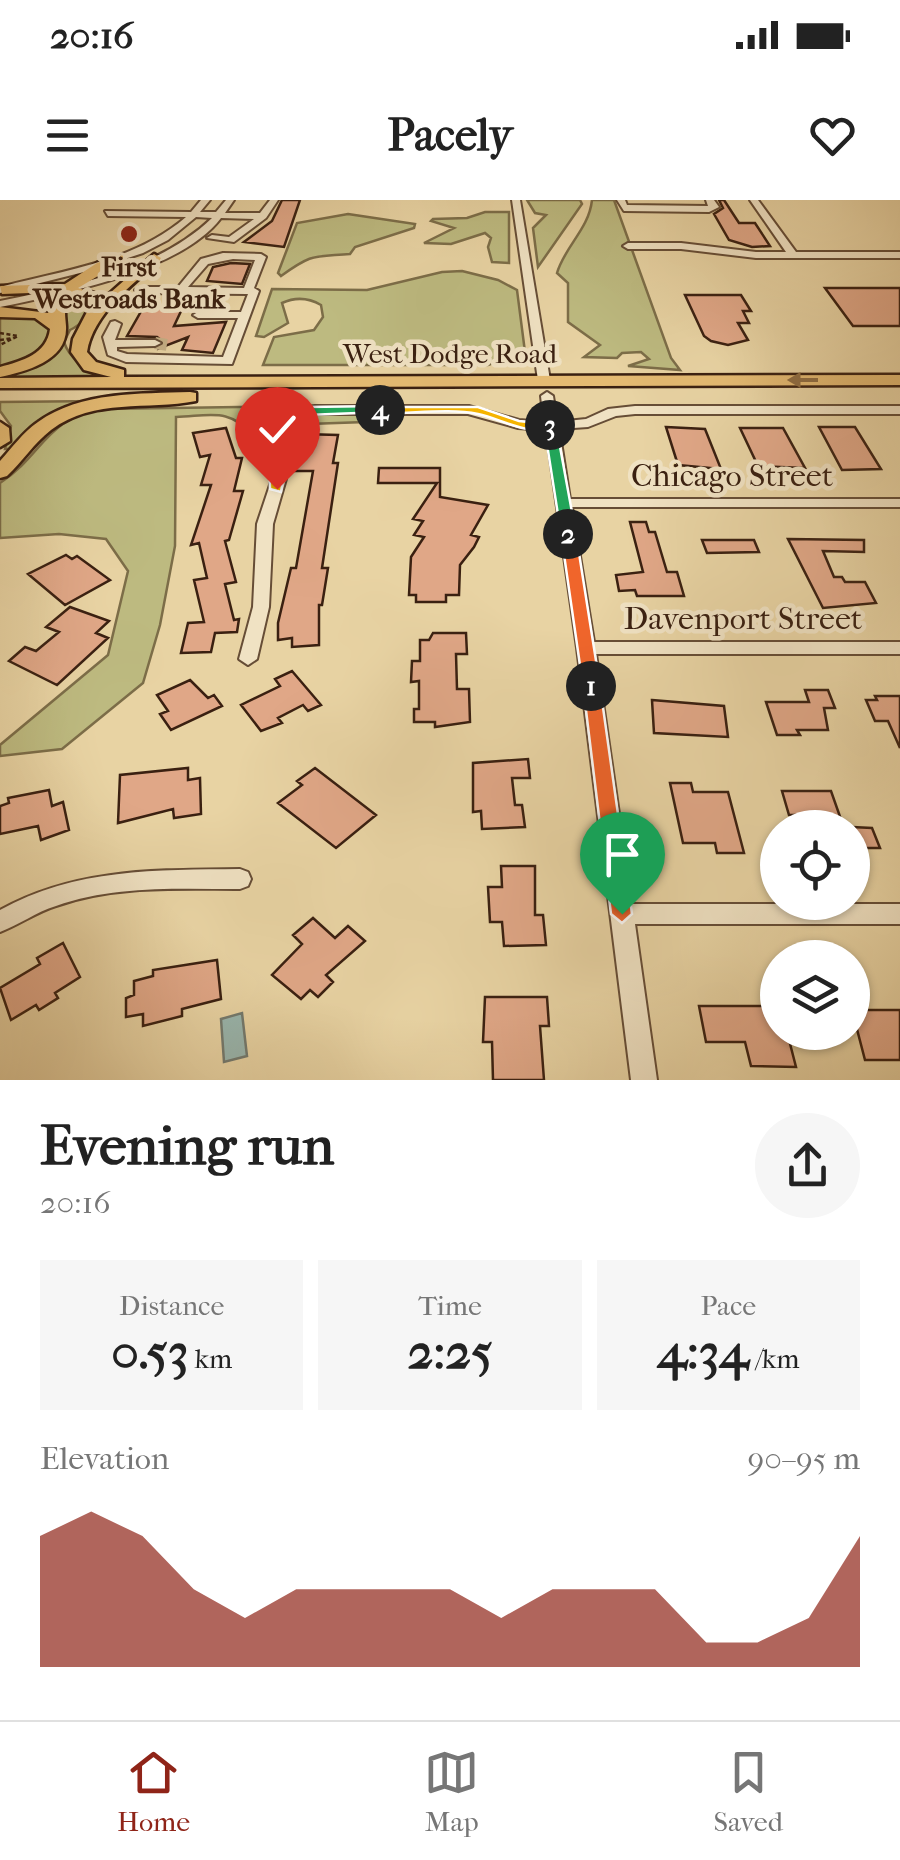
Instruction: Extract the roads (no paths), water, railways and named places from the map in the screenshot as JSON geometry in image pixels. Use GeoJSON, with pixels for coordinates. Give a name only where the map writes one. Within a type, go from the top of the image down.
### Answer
{"type":"FeatureCollection","features":[{"type":"Feature","properties":{"kind":"highway"},"geometry":{"type":"LineString","coordinates":[[0,372],[44,355],[56,342],[57,303],[69,288],[118,258]]}},
{"type":"Feature","properties":{"kind":"highway"},"geometry":{"type":"LineString","coordinates":[[92,319],[154,258]]}},
{"type":"Feature","properties":{"kind":"highway"},"geometry":{"type":"LineString","coordinates":[[1,297],[69,288],[92,297],[97,305],[79,346],[81,358],[90,366],[114,374],[200,388]]}},
{"type":"Feature","properties":{"kind":"highway"},"geometry":{"type":"LineString","coordinates":[[0,312],[39,314],[58,326]]}},
{"type":"Feature","properties":{"kind":"highway","name":"West Dodge Road"},"geometry":{"type":"LineString","coordinates":[[0,383],[200,388],[545,388],[900,380]]}},
{"type":"Feature","properties":{"kind":"highway","name":"West Dodge Road"},"geometry":{"type":"LineString","coordinates":[[0,396],[200,388]]}},
{"type":"Feature","properties":{"kind":"highway"},"geometry":{"type":"LineString","coordinates":[[0,472],[46,424],[74,411],[200,388]]}},
{"type":"Feature","properties":{"kind":"highway","name":"West Dodge Road"},"geometry":{"type":"LineString","coordinates":[[545,388],[900,397]]}},
{"type":"Feature","properties":{"kind":"highway"},"geometry":{"type":"LineString","coordinates":[[0,428],[0,441]]}},
{"type":"Feature","properties":{"kind":"street"},"geometry":{"type":"LineString","coordinates":[[1,297],[118,258],[166,236],[194,215],[206,200]]}},
{"type":"Feature","properties":{"kind":"street"},"geometry":{"type":"LineString","coordinates":[[69,288],[154,258],[200,232],[230,200]]}},
{"type":"Feature","properties":{"kind":"street"},"geometry":{"type":"LineString","coordinates":[[245,216],[252,200]]}},
{"type":"Feature","properties":{"kind":"street"},"geometry":{"type":"LineString","coordinates":[[212,238],[231,240],[263,216],[274,200]]}},
{"type":"Feature","properties":{"kind":"street"},"geometry":{"type":"LineString","coordinates":[[516,200],[586,648],[644,1080]]}},
{"type":"Feature","properties":{"kind":"street"},"geometry":{"type":"LineString","coordinates":[[621,200],[624,208],[709,209],[714,207],[710,200]]}},
{"type":"Feature","properties":{"kind":"street"},"geometry":{"type":"LineString","coordinates":[[754,200],[793,255]]}},
{"type":"Feature","properties":{"kind":"street"},"geometry":{"type":"LineString","coordinates":[[106,215],[263,216]]}},
{"type":"Feature","properties":{"kind":"street"},"geometry":{"type":"LineString","coordinates":[[628,246],[900,256]]}},
{"type":"Feature","properties":{"kind":"street"},"geometry":{"type":"LineString","coordinates":[[181,290],[194,267],[213,256],[260,256],[248,291]]}},
{"type":"Feature","properties":{"kind":"street"},"geometry":{"type":"LineString","coordinates":[[115,324],[109,344],[112,353],[126,358],[228,361],[254,291],[181,290],[140,296],[220,301],[225,291]]}},
{"type":"Feature","properties":{"kind":"street"},"geometry":{"type":"LineString","coordinates":[[198,315],[245,315]]}},
{"type":"Feature","properties":{"kind":"street"},"geometry":{"type":"LineString","coordinates":[[109,344],[162,344],[160,359]]}},
{"type":"Feature","properties":{"kind":"street"},"geometry":{"type":"LineString","coordinates":[[248,659],[261,607],[265,524],[278,479],[270,447],[274,419],[315,410],[469,410],[484,411],[518,424],[550,426],[588,423],[613,412],[635,410],[900,410]]}},
{"type":"Feature","properties":{"kind":"street","name":"Chicago Street"},"geometry":{"type":"LineString","coordinates":[[564,503],[900,503]]}},
{"type":"Feature","properties":{"kind":"street","name":"Davenport Street"},"geometry":{"type":"LineString","coordinates":[[586,648],[900,648]]}},
{"type":"Feature","properties":{"kind":"street"},"geometry":{"type":"LineString","coordinates":[[0,922],[39,901],[93,885],[240,879]]}},
{"type":"Feature","properties":{"kind":"street"},"geometry":{"type":"LineString","coordinates":[[622,914],[900,914]]}},
{"type":"Feature","properties":{"kind":"water"},"geometry":{"type":"Polygon","coordinates":[[[242,1013],[247,1056],[224,1062],[221,1019],[242,1013]]]}},
{"type":"Feature","properties":{"kind":"tunnel"},"geometry":{"type":"LineString","coordinates":[[155,343],[168,345]]}},
{"type":"Feature","properties":{"kind":"place","name":"First Westroads Bank"},"geometry":{"type":"Point","coordinates":[129,234]}}]}
